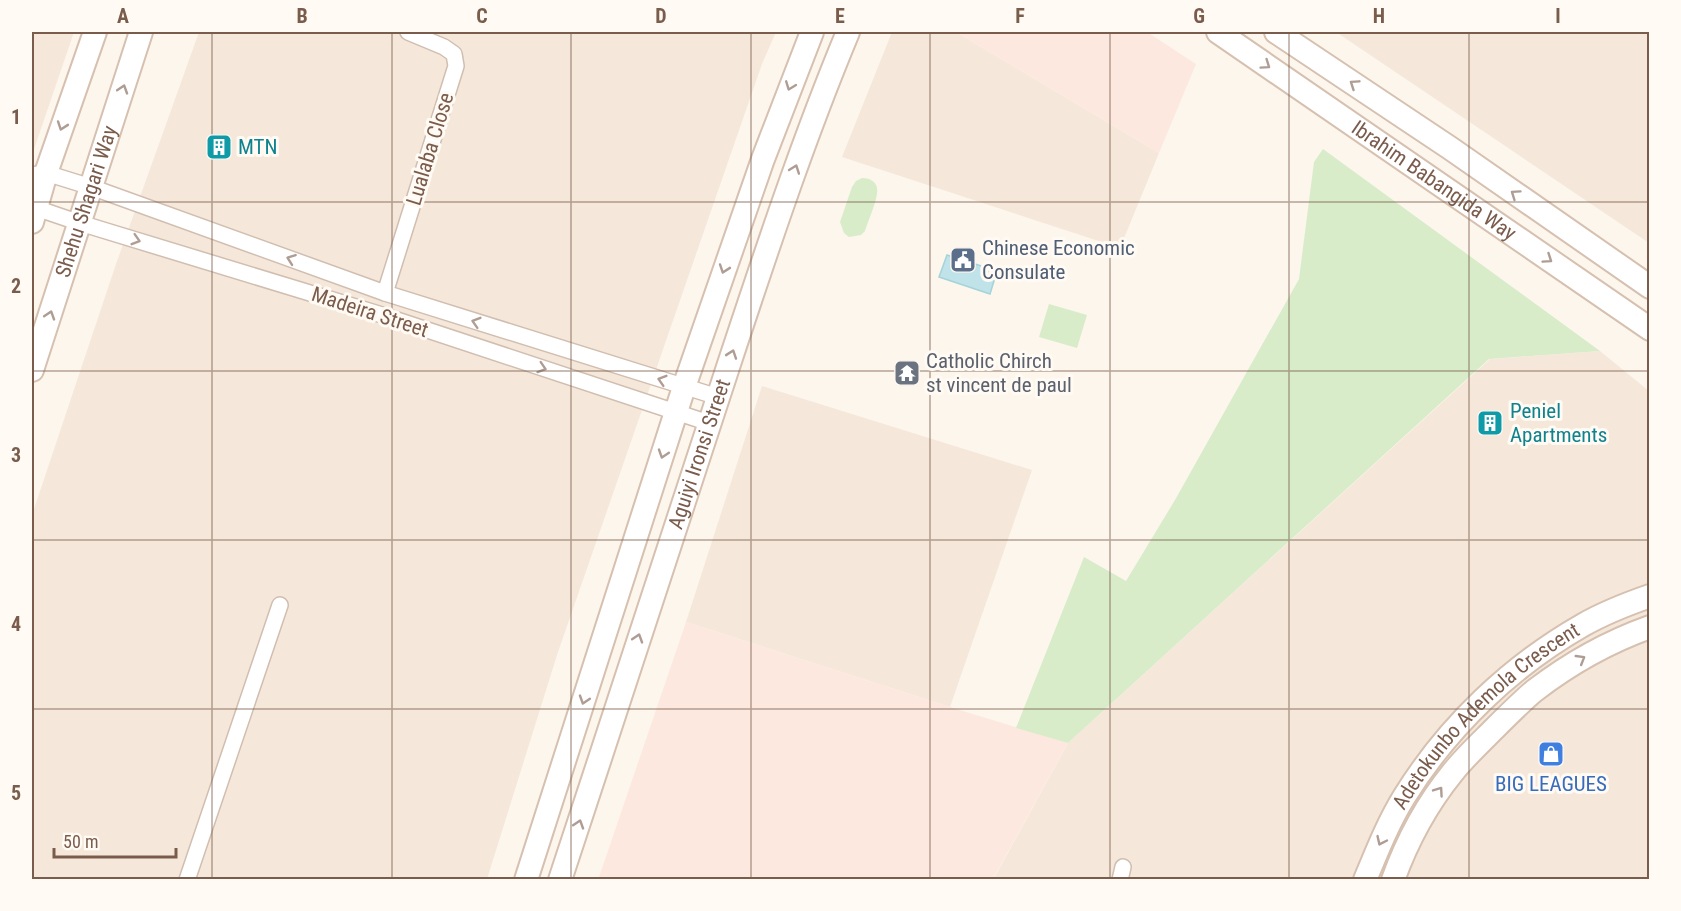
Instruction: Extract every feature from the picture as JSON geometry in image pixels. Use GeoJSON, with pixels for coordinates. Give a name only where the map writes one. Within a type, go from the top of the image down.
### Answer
{"type":"FeatureCollection","features":[{"type":"Feature","properties":{"kind":"main road"},"geometry":{"type":"LineString","coordinates":[[33,211],[39,174],[95,32]]}},
{"type":"Feature","properties":{"kind":"main road","name":"Shehu Shagari Way"},"geometry":{"type":"LineString","coordinates":[[32,370],[141,32]]}},
{"type":"Feature","properties":{"kind":"main road","name":"Aguiyi Ironsi Street"},"geometry":{"type":"LineString","coordinates":[[526,879],[684,387],[763,159],[812,32]]}},
{"type":"Feature","properties":{"kind":"main road","name":"Aguiyi Ironsi Street"},"geometry":{"type":"LineString","coordinates":[[560,879],[709,423],[793,175],[848,32]]}},
{"type":"Feature","properties":{"kind":"main road","name":"Ibrahim Babangida Way"},"geometry":{"type":"LineString","coordinates":[[1218,32],[1650,329]]}},
{"type":"Feature","properties":{"kind":"main road","name":"Ibrahim Babangida Way"},"geometry":{"type":"LineString","coordinates":[[1276,32],[1650,287]]}},
{"type":"Feature","properties":{"kind":"main road","name":"Adetokunbo Ademola Crescent"},"geometry":{"type":"LineString","coordinates":[[1365,879],[1381,841],[1404,797],[1450,734],[1484,698],[1538,652],[1584,624],[1621,606],[1650,596]]}},
{"type":"Feature","properties":{"kind":"main road","name":"Adetokunbo Ademola Crescent"},"geometry":{"type":"LineString","coordinates":[[1393,879],[1412,835],[1453,771],[1496,728],[1533,692],[1563,670],[1601,648],[1650,627]]}},
{"type":"Feature","properties":{"kind":"street","name":"Lualaba Close"},"geometry":{"type":"LineString","coordinates":[[385,293],[456,66],[454,54],[444,47],[408,32]]}},
{"type":"Feature","properties":{"kind":"street"},"geometry":{"type":"LineString","coordinates":[[39,174],[92,187],[385,293],[718,398]]}},
{"type":"Feature","properties":{"kind":"street","name":"Madeira Street"},"geometry":{"type":"LineString","coordinates":[[33,211],[80,223],[382,315],[709,423]]}},
{"type":"Feature","properties":{"kind":"street"},"geometry":{"type":"LineString","coordinates":[[188,879],[280,605]]}},
{"type":"Feature","properties":{"kind":"shaded area"},"geometry":{"type":"Polygon","coordinates":[[[32,32],[74,32],[32,155],[32,32]]]}},
{"type":"Feature","properties":{"kind":"shaded area"},"geometry":{"type":"Polygon","coordinates":[[[199,32],[776,32],[762,64],[557,655],[487,879],[32,880],[32,515],[116,264],[199,32]]]}},
{"type":"Feature","properties":{"kind":"shaded area"},"geometry":{"type":"Polygon","coordinates":[[[892,32],[956,32],[1159,153],[1120,248],[842,157],[892,32]]]}},
{"type":"Feature","properties":{"kind":"shaded area"},"geometry":{"type":"Polygon","coordinates":[[[956,32],[1147,32],[1196,64],[1159,153],[956,32]]]}},
{"type":"Feature","properties":{"kind":"shaded area"},"geometry":{"type":"Polygon","coordinates":[[[1336,32],[1649,32],[1649,243],[1336,32]]]}},
{"type":"Feature","properties":{"kind":"shaded area"},"geometry":{"type":"Polygon","coordinates":[[[1600,351],[1649,391],[1649,879],[993,880],[1068,743],[1490,359],[1600,351]]]}},
{"type":"Feature","properties":{"kind":"shaded area"},"geometry":{"type":"Polygon","coordinates":[[[762,386],[1032,470],[950,707],[686,622],[762,386]]]}},
{"type":"Feature","properties":{"kind":"shaded area"},"geometry":{"type":"Polygon","coordinates":[[[686,622],[1068,743],[993,879],[874,880],[869,877],[868,880],[598,880],[686,622]]]}},
{"type":"Feature","properties":{"kind":"green space"},"geometry":{"type":"Polygon","coordinates":[[[1323,149],[1600,351],[1489,359],[1068,743],[1016,728],[1084,557],[1126,581],[1175,500],[1299,279],[1314,162],[1323,149]]]}},
{"type":"Feature","properties":{"kind":"green space"},"geometry":{"type":"Polygon","coordinates":[[[862,178],[870,179],[875,183],[876,197],[865,231],[861,235],[849,237],[844,233],[840,222],[852,187],[862,178]]]}},
{"type":"Feature","properties":{"kind":"green space"},"geometry":{"type":"Polygon","coordinates":[[[1049,304],[1087,315],[1077,348],[1039,337],[1049,304]]]}},
{"type":"Feature","properties":{"kind":"water"},"geometry":{"type":"Polygon","coordinates":[[[947,255],[997,271],[990,294],[939,277],[947,255]]]}},
{"type":"Feature","properties":{"kind":"place","name":"MTN"},"geometry":{"type":"Point","coordinates":[219,147]}},
{"type":"Feature","properties":{"kind":"place","name":"Chinese Economic Consulate"},"geometry":{"type":"Point","coordinates":[963,260]}},
{"type":"Feature","properties":{"kind":"place","name":"Catholic Chirch st vincent de paul"},"geometry":{"type":"Point","coordinates":[907,373]}},
{"type":"Feature","properties":{"kind":"place","name":"Peniel Apartments"},"geometry":{"type":"Point","coordinates":[1490,423]}},
{"type":"Feature","properties":{"kind":"place","name":"BIG LEAGUES"},"geometry":{"type":"Point","coordinates":[1551,754]}}]}
